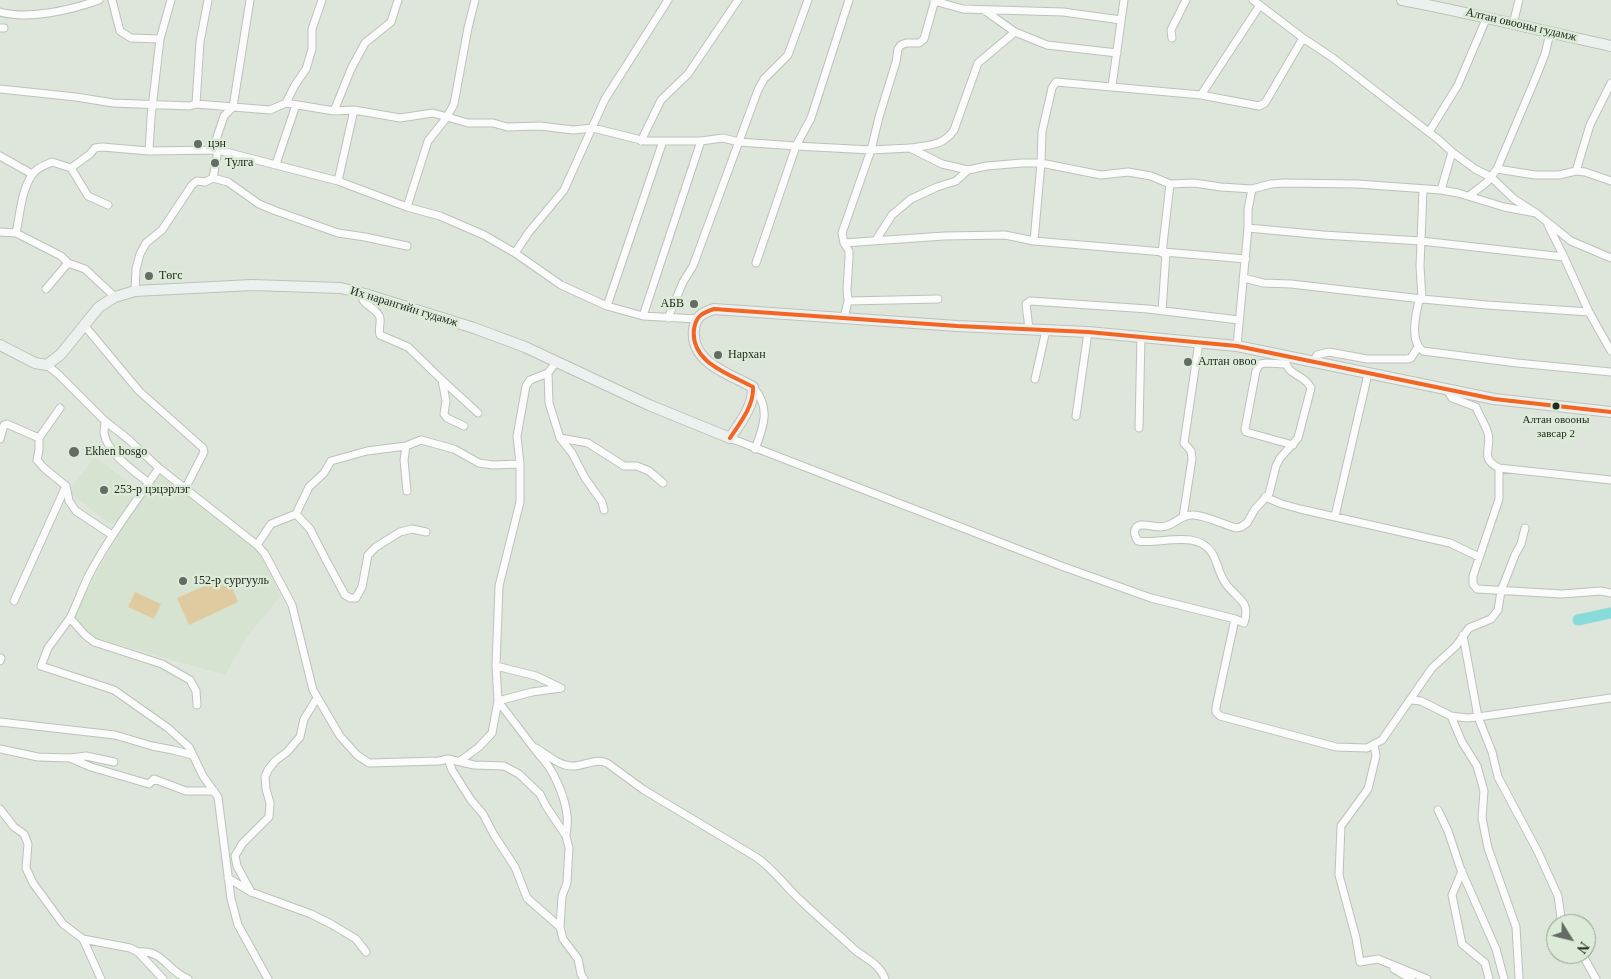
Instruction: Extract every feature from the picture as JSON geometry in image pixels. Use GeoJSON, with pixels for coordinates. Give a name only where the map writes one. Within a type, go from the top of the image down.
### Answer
{"type":"FeatureCollection","features":[{"type":"Feature","properties":{"kind":"main road","name":"Алтан овооны гудамж"},"geometry":{"type":"LineString","coordinates":[[1402,0],[1611,46]]}},
{"type":"Feature","properties":{"kind":"main road","name":"Их нарангийн гудамж"},"geometry":{"type":"LineString","coordinates":[[47,365],[61,354],[99,307],[115,297],[136,291],[175,288],[294,285],[341,288],[474,328],[557,361],[649,404],[730,438]]}},
{"type":"Feature","properties":{"kind":"main road"},"geometry":{"type":"LineString","coordinates":[[730,438],[754,396],[753,387],[710,364],[701,356],[694,342],[697,319],[700,315],[714,309],[1088,332],[1237,346],[1285,359],[1313,362],[1494,399],[1611,412]]}},
{"type":"Feature","properties":{"kind":"main road"},"geometry":{"type":"LineString","coordinates":[[0,345],[35,363],[47,365]]}},
{"type":"Feature","properties":{"kind":"street"},"geometry":{"type":"LineString","coordinates":[[0,12],[6,14],[42,14],[100,0]]}},
{"type":"Feature","properties":{"kind":"street"},"geometry":{"type":"LineString","coordinates":[[112,0],[120,31],[131,38],[160,39]]}},
{"type":"Feature","properties":{"kind":"street"},"geometry":{"type":"LineString","coordinates":[[149,151],[160,39],[171,0]]}},
{"type":"Feature","properties":{"kind":"street"},"geometry":{"type":"LineString","coordinates":[[196,104],[200,42],[208,0]]}},
{"type":"Feature","properties":{"kind":"street"},"geometry":{"type":"LineString","coordinates":[[213,178],[218,150],[216,140],[224,116],[233,107],[243,33],[250,0]]}},
{"type":"Feature","properties":{"kind":"street"},"geometry":{"type":"LineString","coordinates":[[286,104],[295,85],[306,69],[312,49],[312,29],[322,0]]}},
{"type":"Feature","properties":{"kind":"street"},"geometry":{"type":"LineString","coordinates":[[334,111],[365,44],[392,22],[398,0]]}},
{"type":"Feature","properties":{"kind":"street"},"geometry":{"type":"LineString","coordinates":[[407,207],[428,141],[447,117],[454,104],[468,28],[476,0]]}},
{"type":"Feature","properties":{"kind":"street"},"geometry":{"type":"LineString","coordinates":[[515,253],[529,232],[564,190],[605,99],[668,0]]}},
{"type":"Feature","properties":{"kind":"street"},"geometry":{"type":"LineString","coordinates":[[641,141],[662,100],[688,74],[738,0]]}},
{"type":"Feature","properties":{"kind":"street"},"geometry":{"type":"LineString","coordinates":[[668,318],[683,282],[693,266],[737,152],[759,88],[778,64],[788,55],[808,0]]}},
{"type":"Feature","properties":{"kind":"street"},"geometry":{"type":"LineString","coordinates":[[756,263],[796,146],[811,118],[849,0]]}},
{"type":"Feature","properties":{"kind":"street"},"geometry":{"type":"LineString","coordinates":[[844,318],[848,301],[849,251],[844,243],[842,233],[871,150],[898,49],[906,43],[919,43],[924,40],[934,0],[963,9],[1063,12],[1121,20]]}},
{"type":"Feature","properties":{"kind":"street"},"geometry":{"type":"LineString","coordinates":[[1112,86],[1124,0]]}},
{"type":"Feature","properties":{"kind":"street"},"geometry":{"type":"LineString","coordinates":[[1172,38],[1171,30],[1186,0]]}},
{"type":"Feature","properties":{"kind":"street"},"geometry":{"type":"LineString","coordinates":[[1254,0],[1303,38],[1333,58],[1452,152],[1475,169],[1491,177],[1514,199],[1536,213],[1546,223],[1571,240],[1611,258]]}},
{"type":"Feature","properties":{"kind":"street"},"geometry":{"type":"LineString","coordinates":[[1513,24],[1518,0]]}},
{"type":"Feature","properties":{"kind":"street"},"geometry":{"type":"LineString","coordinates":[[1201,94],[1260,5]]}},
{"type":"Feature","properties":{"kind":"street"},"geometry":{"type":"LineString","coordinates":[[984,10],[1014,32],[1047,45],[1116,53]]}},
{"type":"Feature","properties":{"kind":"street"},"geometry":{"type":"LineString","coordinates":[[1429,132],[1458,85],[1487,18]]}},
{"type":"Feature","properties":{"kind":"street"},"geometry":{"type":"LineString","coordinates":[[0,89],[113,103],[190,106],[196,104],[270,110],[286,104],[334,111],[354,110],[400,118],[433,113],[468,123],[493,123],[507,127],[540,126],[573,130],[593,128],[641,141],[702,141],[723,138],[739,142],[796,146],[871,150],[910,148],[942,143],[949,138],[954,130],[978,63],[1014,32]]}},
{"type":"Feature","properties":{"kind":"street"},"geometry":{"type":"LineString","coordinates":[[1469,196],[1498,170],[1536,77],[1550,33]]}},
{"type":"Feature","properties":{"kind":"street"},"geometry":{"type":"LineString","coordinates":[[1034,241],[1042,132],[1052,88],[1056,82],[1201,94],[1259,106],[1265,103],[1303,38]]}},
{"type":"Feature","properties":{"kind":"street"},"geometry":{"type":"LineString","coordinates":[[1576,171],[1590,125],[1611,83]]}},
{"type":"Feature","properties":{"kind":"street"},"geometry":{"type":"LineString","coordinates":[[276,164],[296,105]]}},
{"type":"Feature","properties":{"kind":"street"},"geometry":{"type":"LineString","coordinates":[[338,181],[354,110]]}},
{"type":"Feature","properties":{"kind":"street"},"geometry":{"type":"LineString","coordinates":[[607,306],[663,140]]}},
{"type":"Feature","properties":{"kind":"street"},"geometry":{"type":"LineString","coordinates":[[643,316],[702,141]]}},
{"type":"Feature","properties":{"kind":"street"},"geometry":{"type":"LineString","coordinates":[[71,168],[95,148],[102,147],[149,151],[218,150],[338,181],[407,207],[440,216],[484,235],[515,253],[561,285],[607,306],[643,316],[697,319]]}},
{"type":"Feature","properties":{"kind":"street"},"geometry":{"type":"LineString","coordinates":[[910,148],[942,164],[968,170],[987,166],[1041,163],[1101,175],[1128,172],[1151,176],[1170,184],[1194,183],[1252,189],[1271,184],[1357,184],[1441,190],[1469,196],[1504,207],[1536,213]]}},
{"type":"Feature","properties":{"kind":"street"},"geometry":{"type":"LineString","coordinates":[[1441,190],[1452,152]]}},
{"type":"Feature","properties":{"kind":"street"},"geometry":{"type":"LineString","coordinates":[[0,156],[32,174]]}},
{"type":"Feature","properties":{"kind":"street"},"geometry":{"type":"LineString","coordinates":[[16,233],[25,190],[32,174],[39,168],[52,162],[71,168],[88,196],[108,205]]}},
{"type":"Feature","properties":{"kind":"street"},"geometry":{"type":"LineString","coordinates":[[876,240],[892,215],[911,200],[937,187],[956,181],[968,170]]}},
{"type":"Feature","properties":{"kind":"street"},"geometry":{"type":"LineString","coordinates":[[1498,170],[1535,175],[1576,171],[1585,172],[1611,181]]}},
{"type":"Feature","properties":{"kind":"street"},"geometry":{"type":"LineString","coordinates":[[136,291],[136,269],[140,254],[146,243],[162,230],[192,185],[197,181],[205,182],[213,178],[228,182],[260,204],[338,233],[373,238],[407,246]]}},
{"type":"Feature","properties":{"kind":"street"},"geometry":{"type":"LineString","coordinates":[[1162,311],[1164,253],[1170,184]]}},
{"type":"Feature","properties":{"kind":"street"},"geometry":{"type":"LineString","coordinates":[[1237,346],[1246,260],[1248,210],[1252,189]]}},
{"type":"Feature","properties":{"kind":"street"},"geometry":{"type":"LineString","coordinates":[[1423,190],[1420,300],[1415,320],[1418,347],[1423,351],[1611,372]]}},
{"type":"Feature","properties":{"kind":"street"},"geometry":{"type":"LineString","coordinates":[[1546,223],[1589,312],[1611,351]]}},
{"type":"Feature","properties":{"kind":"street"},"geometry":{"type":"LineString","coordinates":[[1248,228],[1421,241],[1564,257]]}},
{"type":"Feature","properties":{"kind":"street"},"geometry":{"type":"LineString","coordinates":[[0,232],[16,233],[61,256],[68,263],[85,269],[115,297]]}},
{"type":"Feature","properties":{"kind":"street"},"geometry":{"type":"LineString","coordinates":[[844,243],[944,236],[1005,235],[1034,241],[1246,260]]}},
{"type":"Feature","properties":{"kind":"street"},"geometry":{"type":"LineString","coordinates":[[46,289],[68,263]]}},
{"type":"Feature","properties":{"kind":"street"},"geometry":{"type":"LineString","coordinates":[[1244,278],[1272,284],[1291,284],[1420,300],[1589,312]]}},
{"type":"Feature","properties":{"kind":"street"},"geometry":{"type":"LineString","coordinates":[[365,294],[363,300],[366,305],[378,314],[380,319],[380,335],[408,347],[478,413]]}},
{"type":"Feature","properties":{"kind":"street"},"geometry":{"type":"LineString","coordinates":[[848,301],[938,299]]}},
{"type":"Feature","properties":{"kind":"street"},"geometry":{"type":"LineString","coordinates":[[1029,329],[1026,304],[1030,300],[1162,311],[1239,320]]}},
{"type":"Feature","properties":{"kind":"street"},"geometry":{"type":"LineString","coordinates":[[84,326],[138,391],[203,448],[204,452],[185,489]]}},
{"type":"Feature","properties":{"kind":"street"},"geometry":{"type":"LineString","coordinates":[[1035,379],[1046,330]]}},
{"type":"Feature","properties":{"kind":"street"},"geometry":{"type":"LineString","coordinates":[[1076,416],[1088,332]]}},
{"type":"Feature","properties":{"kind":"street"},"geometry":{"type":"LineString","coordinates":[[1139,428],[1141,336]]}},
{"type":"Feature","properties":{"kind":"street"},"geometry":{"type":"LineString","coordinates":[[1183,516],[1192,458],[1191,451],[1184,444],[1199,342]]}},
{"type":"Feature","properties":{"kind":"street"},"geometry":{"type":"LineString","coordinates":[[1313,362],[1317,355],[1329,352],[1366,359],[1407,359],[1411,358],[1418,347]]}},
{"type":"Feature","properties":{"kind":"street"},"geometry":{"type":"LineString","coordinates":[[730,438],[1072,570],[1151,598],[1244,623],[1247,613],[1246,606],[1222,579],[1212,552],[1195,541],[1138,541],[1134,532],[1141,525],[1159,528],[1169,525],[1183,516],[1193,514],[1236,528],[1247,524],[1255,509],[1269,494],[1280,458],[1294,445],[1298,438],[1311,388],[1308,383],[1288,369],[1285,359],[1260,364],[1256,371],[1246,432],[1294,445]]}},
{"type":"Feature","properties":{"kind":"street"},"geometry":{"type":"LineString","coordinates":[[460,761],[479,747],[492,733],[498,701],[496,666],[499,586],[520,502],[520,464],[517,436],[526,386],[530,380],[548,373],[557,361]]}},
{"type":"Feature","properties":{"kind":"street"},"geometry":{"type":"LineString","coordinates":[[47,365],[60,375],[105,421],[128,439],[159,468],[257,545],[265,554],[292,605],[316,698],[340,736],[357,755],[369,763],[438,761],[448,758],[474,765],[504,766],[519,774],[540,794],[566,836],[569,848],[567,883],[562,896],[560,927],[563,939],[578,959],[584,979]]}},
{"type":"Feature","properties":{"kind":"street"},"geometry":{"type":"LineString","coordinates":[[548,373],[549,403],[560,438],[572,453],[585,478],[602,502],[604,510]]}},
{"type":"Feature","properties":{"kind":"street"},"geometry":{"type":"LineString","coordinates":[[1335,516],[1368,374]]}},
{"type":"Feature","properties":{"kind":"street"},"geometry":{"type":"LineString","coordinates":[[442,380],[446,401],[444,414],[447,418],[464,426]]}},
{"type":"Feature","properties":{"kind":"street"},"geometry":{"type":"LineString","coordinates":[[753,387],[761,396],[765,421],[756,449]]}},
{"type":"Feature","properties":{"kind":"street"},"geometry":{"type":"LineString","coordinates":[[1447,390],[1452,398],[1476,407],[1488,434],[1487,456],[1489,462],[1499,468],[1611,480]]}},
{"type":"Feature","properties":{"kind":"street"},"geometry":{"type":"LineString","coordinates":[[60,408],[39,438],[37,460],[66,486],[69,501],[76,511],[112,535]]}},
{"type":"Feature","properties":{"kind":"street"},"geometry":{"type":"LineString","coordinates":[[105,421],[104,434],[109,445],[119,458],[149,483]]}},
{"type":"Feature","properties":{"kind":"street"},"geometry":{"type":"LineString","coordinates":[[0,439],[4,425],[7,424],[39,438]]}},
{"type":"Feature","properties":{"kind":"street"},"geometry":{"type":"LineString","coordinates":[[560,438],[588,443],[624,466],[637,466],[649,471],[663,483]]}},
{"type":"Feature","properties":{"kind":"street"},"geometry":{"type":"LineString","coordinates":[[257,545],[271,524],[296,514],[309,487],[324,473],[331,461],[367,451],[406,446],[421,440],[454,449],[479,463],[493,466],[520,464]]}},
{"type":"Feature","properties":{"kind":"street"},"geometry":{"type":"LineString","coordinates":[[406,446],[404,460],[407,492]]}},
{"type":"Feature","properties":{"kind":"street"},"geometry":{"type":"LineString","coordinates":[[159,468],[112,535],[88,577],[70,618],[52,642],[41,666],[114,690],[168,728],[189,747],[203,776],[218,797],[231,899],[238,925],[268,979]]}},
{"type":"Feature","properties":{"kind":"street"},"geometry":{"type":"LineString","coordinates":[[1499,468],[1498,498],[1473,576],[1473,584],[1477,589],[1562,594],[1600,591],[1611,593]]}},
{"type":"Feature","properties":{"kind":"street"},"geometry":{"type":"LineString","coordinates":[[14,601],[66,486]]}},
{"type":"Feature","properties":{"kind":"street"},"geometry":{"type":"LineString","coordinates":[[1265,497],[1282,504],[1450,542],[1479,557]]}},
{"type":"Feature","properties":{"kind":"street"},"geometry":{"type":"LineString","coordinates":[[296,514],[310,529],[345,595],[350,598],[356,598],[362,587],[368,556],[376,547],[400,532],[412,529],[426,532]]}},
{"type":"Feature","properties":{"kind":"street"},"geometry":{"type":"LineString","coordinates":[[1234,619],[1216,707],[1216,712],[1220,716],[1336,748],[1367,748],[1382,740],[1432,668],[1456,646],[1469,628],[1491,619],[1498,610],[1501,591],[1521,544],[1525,528]]}},
{"type":"Feature","properties":{"kind":"street"},"geometry":{"type":"LineString","coordinates":[[70,618],[94,642],[162,664],[190,680],[196,691],[197,705]]}},
{"type":"Feature","properties":{"kind":"street"},"geometry":{"type":"LineString","coordinates":[[1463,635],[1478,717],[1492,752],[1498,777],[1538,852],[1558,896],[1560,914]]}},
{"type":"Feature","properties":{"kind":"street"},"geometry":{"type":"LineString","coordinates":[[496,666],[536,676],[561,688],[532,692],[498,701]]}},
{"type":"Feature","properties":{"kind":"street"},"geometry":{"type":"LineString","coordinates":[[250,892],[234,856],[242,844],[269,817],[270,803],[265,777],[275,760],[287,752],[300,737],[304,719],[316,698]]}},
{"type":"Feature","properties":{"kind":"street"},"geometry":{"type":"LineString","coordinates":[[1411,700],[1421,701],[1451,716],[1467,718],[1611,698]]}},
{"type":"Feature","properties":{"kind":"street"},"geometry":{"type":"LineString","coordinates":[[498,701],[534,746],[553,775],[568,817],[566,836]]}},
{"type":"Feature","properties":{"kind":"street"},"geometry":{"type":"LineString","coordinates":[[1451,716],[1462,742],[1476,766],[1484,792],[1482,818],[1488,848],[1516,927],[1519,979]]}},
{"type":"Feature","properties":{"kind":"street"},"geometry":{"type":"LineString","coordinates":[[0,722],[97,732],[192,755]]}},
{"type":"Feature","properties":{"kind":"street"},"geometry":{"type":"LineString","coordinates":[[1374,744],[1376,756],[1368,789],[1341,826],[1339,875],[1356,938],[1360,962],[1378,959],[1427,979]]}},
{"type":"Feature","properties":{"kind":"street"},"geometry":{"type":"LineString","coordinates":[[534,746],[559,763],[571,767],[592,761],[607,763],[644,790],[728,842],[756,857],[765,863],[789,889],[837,934],[878,966],[885,979]]}},
{"type":"Feature","properties":{"kind":"street"},"geometry":{"type":"LineString","coordinates":[[0,749],[38,757],[70,758],[86,756],[114,762]]}},
{"type":"Feature","properties":{"kind":"street"},"geometry":{"type":"LineString","coordinates":[[70,758],[91,767],[149,784],[154,779],[186,791],[214,791]]}},
{"type":"Feature","properties":{"kind":"street"},"geometry":{"type":"LineString","coordinates":[[448,758],[452,770],[471,800],[483,814],[515,867],[527,898],[560,927]]}},
{"type":"Feature","properties":{"kind":"street"},"geometry":{"type":"LineString","coordinates":[[0,809],[14,826],[24,834],[28,844],[26,868],[33,883],[63,924],[83,939],[130,948],[138,952],[163,979]]}},
{"type":"Feature","properties":{"kind":"street"},"geometry":{"type":"LineString","coordinates":[[1438,810],[1448,830],[1462,871],[1496,949],[1504,979]]}},
{"type":"Feature","properties":{"kind":"street"},"geometry":{"type":"LineString","coordinates":[[1462,871],[1452,895],[1462,944],[1485,963],[1489,979]]}},
{"type":"Feature","properties":{"kind":"street"},"geometry":{"type":"LineString","coordinates":[[228,878],[250,892],[311,914],[331,924],[356,939],[366,952]]}},
{"type":"Feature","properties":{"kind":"street"},"geometry":{"type":"LineString","coordinates":[[83,939],[101,979]]}},
{"type":"Feature","properties":{"kind":"street"},"geometry":{"type":"LineString","coordinates":[[138,952],[149,950],[164,960],[174,972],[188,979]]}},
{"type":"Feature","properties":{"kind":"street"},"geometry":{"type":"LineString","coordinates":[[1378,959],[1411,979]]}},
{"type":"Feature","properties":{"kind":"street"},"geometry":{"type":"LineString","coordinates":[[1588,964],[1596,979]]}},
{"type":"Feature","properties":{"kind":"shaded area","name":"253-р цэцэрлэг"},"geometry":{"type":"Polygon","coordinates":[[[95,457],[139,490],[116,524],[109,523],[68,491],[95,457]]]}},
{"type":"Feature","properties":{"kind":"shaded area","name":"152-р сургууль"},"geometry":{"type":"Polygon","coordinates":[[[157,476],[162,477],[255,548],[281,596],[249,634],[225,675],[92,637],[74,616],[130,514],[157,476]]]}},
{"type":"Feature","properties":{"kind":"shaded area"},"geometry":{"type":"Polygon","coordinates":[[[227,576],[238,602],[189,625],[177,598],[227,576]]]}},
{"type":"Feature","properties":{"kind":"shaded area"},"geometry":{"type":"Polygon","coordinates":[[[135,592],[161,604],[154,619],[128,607],[135,592]]]}},
{"type":"Feature","properties":{"kind":"waterway"},"geometry":{"type":"LineString","coordinates":[[1578,620],[1611,613]]}},
{"type":"Feature","properties":{"kind":"transit line"},"geometry":{"type":"LineString","coordinates":[[730,438],[749,408],[753,387],[713,366],[698,351],[694,341],[696,321],[703,314],[714,309],[957,326],[1088,332],[1237,346],[1494,399],[1611,412]]}},
{"type":"Feature","properties":{"kind":"place","name":"цэн"},"geometry":{"type":"Point","coordinates":[198,144]}},
{"type":"Feature","properties":{"kind":"place","name":"Тулга"},"geometry":{"type":"Point","coordinates":[215,163]}},
{"type":"Feature","properties":{"kind":"place","name":"Төгс"},"geometry":{"type":"Point","coordinates":[149,276]}},
{"type":"Feature","properties":{"kind":"place","name":"АБВ"},"geometry":{"type":"Point","coordinates":[694,304]}},
{"type":"Feature","properties":{"kind":"place","name":"Нархан"},"geometry":{"type":"Point","coordinates":[718,355]}},
{"type":"Feature","properties":{"kind":"place","name":"Алтан овоо"},"geometry":{"type":"Point","coordinates":[1188,362]}},
{"type":"Feature","properties":{"kind":"place","name":"Алтан овооны завсар 2"},"geometry":{"type":"Point","coordinates":[1556,406]}},
{"type":"Feature","properties":{"kind":"place","name":"Ekhen bosgo"},"geometry":{"type":"Point","coordinates":[74,452]}},
{"type":"Feature","properties":{"kind":"place","name":"253-р цэцэрлэг"},"geometry":{"type":"Point","coordinates":[104,490]}},
{"type":"Feature","properties":{"kind":"place","name":"152-р сургууль"},"geometry":{"type":"Point","coordinates":[183,581]}}]}
